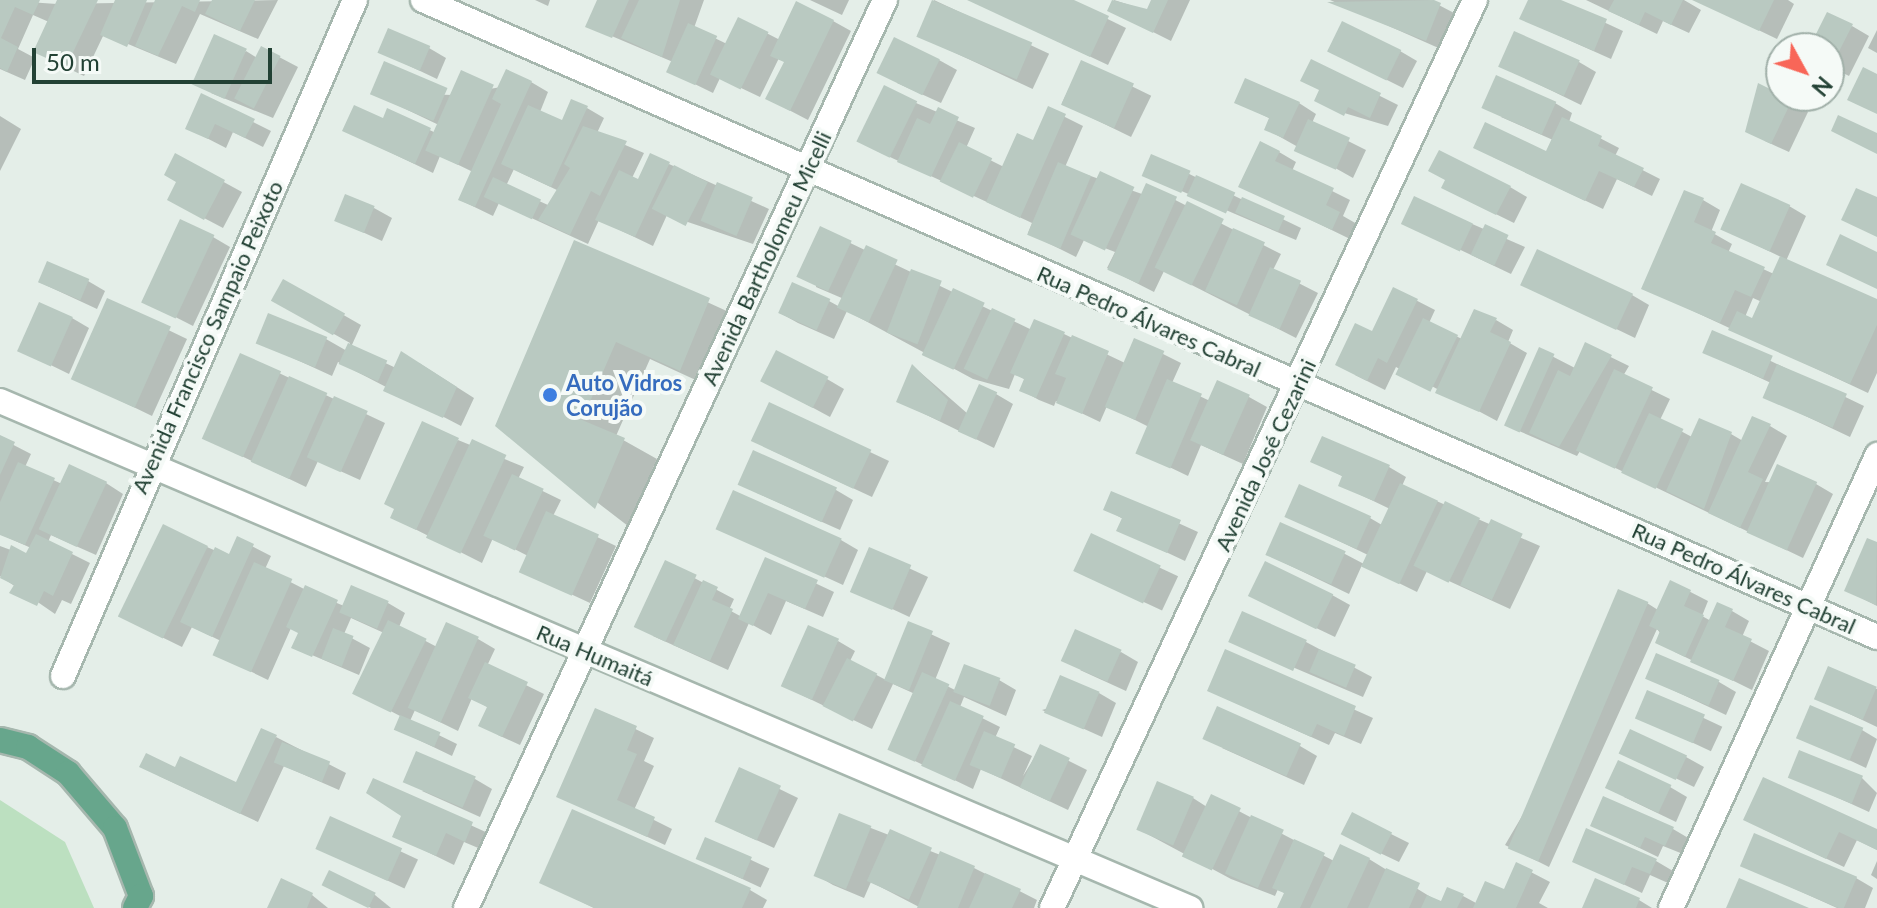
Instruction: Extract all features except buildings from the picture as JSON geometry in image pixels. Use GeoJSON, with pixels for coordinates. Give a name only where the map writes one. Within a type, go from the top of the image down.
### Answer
{"type":"FeatureCollection","features":[{"type":"Feature","properties":{"kind":"main road"},"geometry":{"type":"LineString","coordinates":[[1,743],[28,747],[68,773],[115,828],[141,904]]}},
{"type":"Feature","properties":{"kind":"street","name":"Avenida Francisco Sampaio Peixoto"},"geometry":{"type":"LineString","coordinates":[[63,676],[150,464],[355,0]]}},
{"type":"Feature","properties":{"kind":"street","name":"Rua Pedro Álvares Cabral"},"geometry":{"type":"LineString","coordinates":[[423,0],[807,171],[1877,637]]}},
{"type":"Feature","properties":{"kind":"street","name":"Avenida Bartholomeu Micelli"},"geometry":{"type":"LineString","coordinates":[[466,908],[885,0]]}},
{"type":"Feature","properties":{"kind":"street","name":"Avenida José Cezarini"},"geometry":{"type":"LineString","coordinates":[[1052,908],[1475,0]]}},
{"type":"Feature","properties":{"kind":"street","name":"Rua Humaitá"},"geometry":{"type":"LineString","coordinates":[[0,401],[1190,908]]}},
{"type":"Feature","properties":{"kind":"street"},"geometry":{"type":"LineString","coordinates":[[1671,908],[1877,455]]}},
{"type":"Feature","properties":{"kind":"green space"},"geometry":{"type":"Polygon","coordinates":[[[0,800],[65,842],[94,908],[0,908],[0,800]]]}},
{"type":"Feature","properties":{"kind":"place","name":"Auto Vidros Corujão"},"geometry":{"type":"Point","coordinates":[550,395]}}]}
